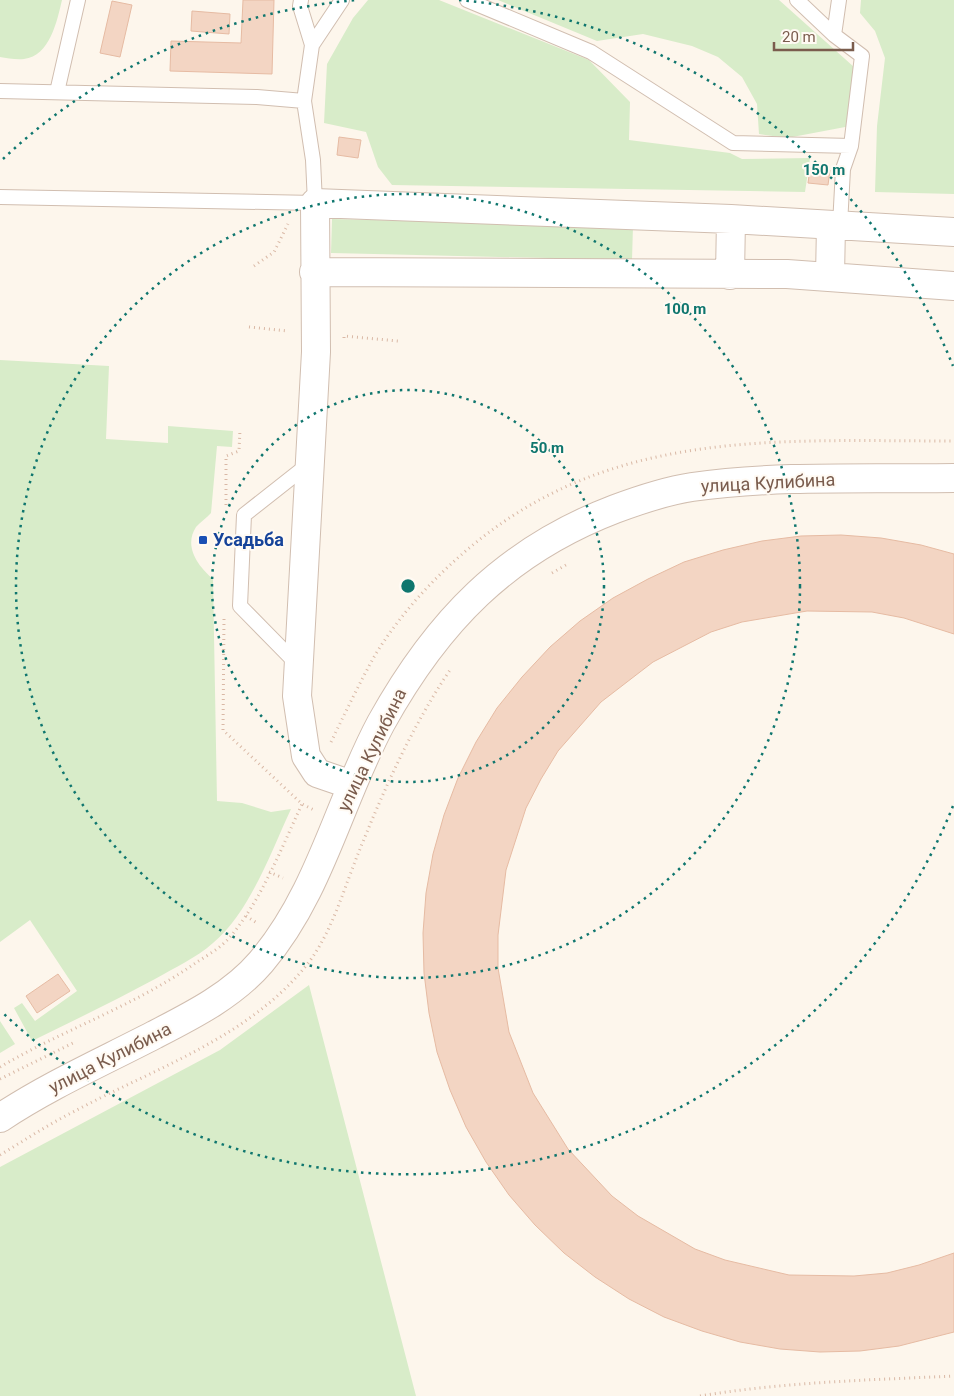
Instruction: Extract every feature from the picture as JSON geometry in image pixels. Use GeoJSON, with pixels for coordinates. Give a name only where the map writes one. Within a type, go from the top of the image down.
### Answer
{"type":"FeatureCollection","features":[{"type":"Feature","properties":{"kind":"street"},"geometry":{"type":"LineString","coordinates":[[341,782],[316,773],[306,756],[297,696],[316,352],[315,204],[731,219],[954,232]]}},
{"type":"Feature","properties":{"kind":"street"},"geometry":{"type":"LineString","coordinates":[[730,275],[731,219]]}},
{"type":"Feature","properties":{"kind":"street"},"geometry":{"type":"LineString","coordinates":[[830,277],[835,225]]}},
{"type":"Feature","properties":{"kind":"street"},"geometry":{"type":"LineString","coordinates":[[314,272],[788,274],[954,286]]}},
{"type":"Feature","properties":{"kind":"street","name":"улица Кулибина"},"geometry":{"type":"LineString","coordinates":[[0,1118],[26,1101],[173,1025],[243,981],[262,962],[288,926],[305,896],[341,782],[380,725],[436,636],[471,599],[506,568],[546,541],[592,518],[640,500],[690,487],[754,481],[954,478]]}},
{"type":"Feature","properties":{"kind":"lane"},"geometry":{"type":"LineString","coordinates":[[57,92],[78,0]]}},
{"type":"Feature","properties":{"kind":"lane"},"geometry":{"type":"LineString","coordinates":[[0,197],[315,204],[313,160],[304,101],[312,45],[300,6],[301,0]]}},
{"type":"Feature","properties":{"kind":"lane"},"geometry":{"type":"LineString","coordinates":[[312,45],[342,0]]}},
{"type":"Feature","properties":{"kind":"lane"},"geometry":{"type":"LineString","coordinates":[[467,0],[591,52],[733,143],[852,146]]}},
{"type":"Feature","properties":{"kind":"lane"},"geometry":{"type":"LineString","coordinates":[[798,0],[834,35],[862,56],[852,146],[843,169],[835,225]]}},
{"type":"Feature","properties":{"kind":"lane"},"geometry":{"type":"LineString","coordinates":[[834,35],[839,0]]}},
{"type":"Feature","properties":{"kind":"lane"},"geometry":{"type":"LineString","coordinates":[[0,91],[257,97],[304,101]]}},
{"type":"Feature","properties":{"kind":"lane"},"geometry":{"type":"LineString","coordinates":[[300,667],[240,606],[244,515],[311,462]]}},
{"type":"Feature","properties":{"kind":"path"},"geometry":{"type":"LineString","coordinates":[[254,266],[274,252],[291,217]]}},
{"type":"Feature","properties":{"kind":"path"},"geometry":{"type":"LineString","coordinates":[[249,327],[288,331]]}},
{"type":"Feature","properties":{"kind":"path"},"geometry":{"type":"LineString","coordinates":[[344,336],[398,341]]}},
{"type":"Feature","properties":{"kind":"path"},"geometry":{"type":"LineString","coordinates":[[551,574],[573,561]]}},
{"type":"Feature","properties":{"kind":"path"},"geometry":{"type":"LineString","coordinates":[[0,1155],[74,1111],[218,1038],[276,997],[309,961],[324,936],[378,806],[428,702],[453,665]]}},
{"type":"Feature","properties":{"kind":"path"},"geometry":{"type":"LineString","coordinates":[[310,819],[341,782]]}},
{"type":"Feature","properties":{"kind":"path"},"geometry":{"type":"LineString","coordinates":[[0,1067],[30,1050],[136,999],[181,974],[229,938],[246,916],[302,804]]}},
{"type":"Feature","properties":{"kind":"path"},"geometry":{"type":"LineString","coordinates":[[279,886],[287,870]]}},
{"type":"Feature","properties":{"kind":"path"},"geometry":{"type":"LineString","coordinates":[[269,872],[284,878]]}},
{"type":"Feature","properties":{"kind":"path"},"geometry":{"type":"LineString","coordinates":[[246,916],[257,924]]}},
{"type":"Feature","properties":{"kind":"path"},"geometry":{"type":"LineString","coordinates":[[252,930],[261,917]]}},
{"type":"Feature","properties":{"kind":"path"},"geometry":{"type":"LineString","coordinates":[[0,1079],[81,1039]]}},
{"type":"Feature","properties":{"kind":"path"},"geometry":{"type":"LineString","coordinates":[[700,1396],[863,1380],[954,1376]]}},
{"type":"Feature","properties":{"kind":"green space"},"geometry":{"type":"Polygon","coordinates":[[[0,0],[62,0],[51,36],[46,45],[33,56],[24,59],[0,57],[0,0]]]}},
{"type":"Feature","properties":{"kind":"green space"},"geometry":{"type":"Polygon","coordinates":[[[368,0],[439,0],[589,60],[630,102],[629,140],[730,153],[742,159],[810,158],[805,192],[392,185],[378,167],[366,132],[324,123],[327,64],[353,18],[368,0]]]}},
{"type":"Feature","properties":{"kind":"green space"},"geometry":{"type":"Polygon","coordinates":[[[498,0],[779,0],[854,67],[850,114],[861,124],[787,138],[759,134],[757,104],[742,77],[718,57],[692,46],[643,34],[597,41],[498,0]]]}},
{"type":"Feature","properties":{"kind":"green space"},"geometry":{"type":"Polygon","coordinates":[[[861,0],[954,0],[954,194],[875,192],[877,126],[885,58],[875,31],[860,13],[861,0]]]}},
{"type":"Feature","properties":{"kind":"green space"},"geometry":{"type":"Polygon","coordinates":[[[332,219],[633,226],[632,260],[331,253],[332,219]]]}},
{"type":"Feature","properties":{"kind":"green space"},"geometry":{"type":"Polygon","coordinates":[[[0,360],[109,366],[106,439],[168,443],[168,426],[233,431],[232,447],[217,446],[211,513],[196,527],[192,534],[191,542],[194,556],[198,563],[213,579],[217,801],[242,803],[271,812],[291,809],[249,898],[226,930],[213,943],[192,958],[155,979],[32,1041],[14,1008],[22,1003],[35,1021],[77,991],[30,920],[0,942],[0,360]]]}},
{"type":"Feature","properties":{"kind":"green space"},"geometry":{"type":"Polygon","coordinates":[[[309,985],[416,1396],[0,1396],[0,1167],[220,1050],[309,985]]]}},
{"type":"Feature","properties":{"kind":"green space"},"geometry":{"type":"Polygon","coordinates":[[[0,1021],[15,1044],[0,1053],[0,1021]]]}},
{"type":"Feature","properties":{"kind":"building"},"geometry":{"type":"Polygon","coordinates":[[[243,0],[274,0],[272,74],[170,71],[171,41],[241,43],[243,0]]]}},
{"type":"Feature","properties":{"kind":"building"},"geometry":{"type":"Polygon","coordinates":[[[112,1],[132,5],[120,57],[100,53],[112,1]]]}},
{"type":"Feature","properties":{"kind":"building"},"geometry":{"type":"Polygon","coordinates":[[[192,11],[230,14],[229,34],[191,31],[192,11]]]}},
{"type":"Feature","properties":{"kind":"building"},"geometry":{"type":"Polygon","coordinates":[[[339,137],[361,140],[358,158],[337,155],[339,137]]]}},
{"type":"Feature","properties":{"kind":"building"},"geometry":{"type":"Polygon","coordinates":[[[810,168],[830,170],[828,185],[808,183],[810,168]]]}},
{"type":"Feature","properties":{"kind":"building"},"geometry":{"type":"Polygon","coordinates":[[[841,535],[881,538],[921,545],[954,554],[954,634],[904,618],[872,612],[807,611],[742,622],[711,632],[653,662],[601,702],[558,751],[541,779],[526,808],[506,870],[498,935],[498,968],[509,1032],[533,1093],[568,1149],[612,1196],[638,1216],[695,1249],[725,1260],[789,1275],[854,1276],[887,1273],[954,1253],[954,1332],[899,1346],[860,1351],[820,1352],[780,1349],[740,1342],[664,1317],[629,1299],[595,1277],[564,1253],[535,1225],[509,1195],[486,1162],[466,1127],[450,1090],[437,1052],[429,1013],[424,973],[423,933],[426,893],[433,854],[444,815],[458,778],[476,742],[497,708],[550,647],[580,621],[613,598],[684,562],[762,541],[801,536],[841,535]]]}},
{"type":"Feature","properties":{"kind":"building"},"geometry":{"type":"Polygon","coordinates":[[[58,974],[70,991],[37,1013],[26,996],[58,974]]]}},
{"type":"Feature","properties":{"kind":"place","name":"Усадьба"},"geometry":{"type":"Point","coordinates":[203,540]}}]}
